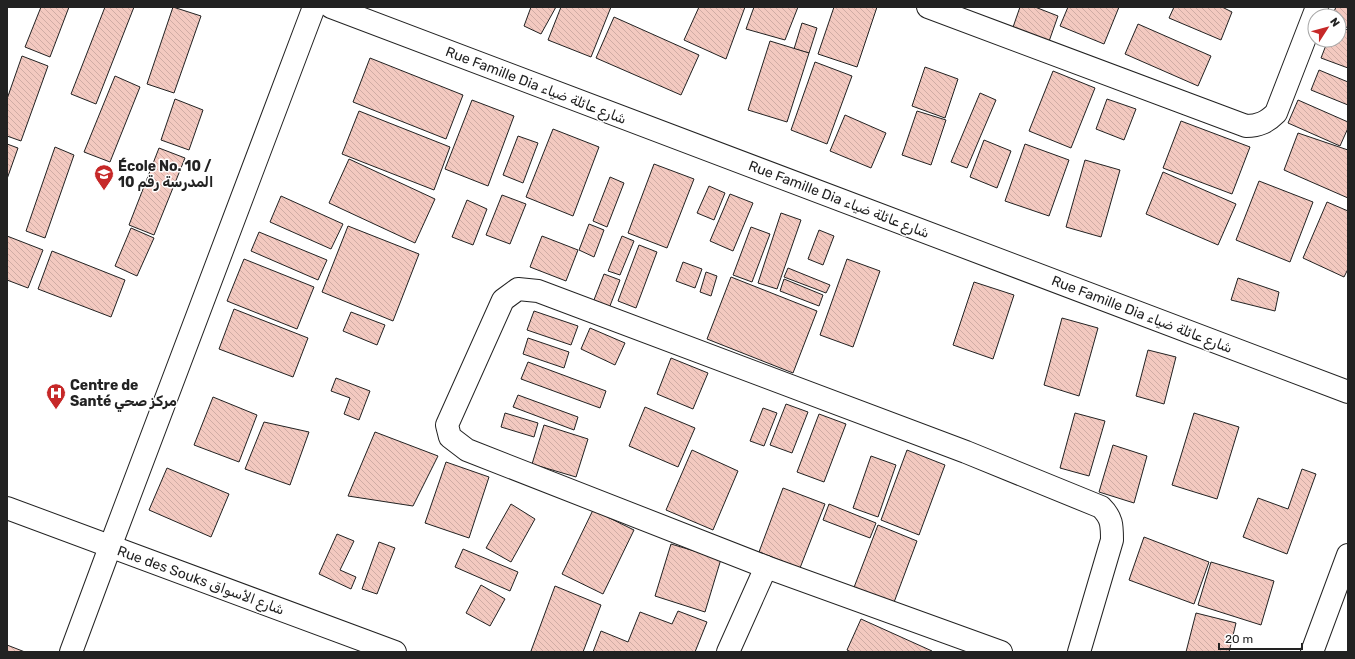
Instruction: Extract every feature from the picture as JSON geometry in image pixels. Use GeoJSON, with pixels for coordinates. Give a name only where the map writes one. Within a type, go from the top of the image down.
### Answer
{"type":"FeatureCollection","features":[{"type":"Feature","properties":{"kind":"street"},"geometry":{"type":"LineString","coordinates":[[71,652],[314,7]]}},
{"type":"Feature","properties":{"kind":"street","name":"Rue Famille Dia شارع عائلة ضياء"},"geometry":{"type":"LineString","coordinates":[[331,7],[1348,392]]}},
{"type":"Feature","properties":{"kind":"street"},"geometry":{"type":"LineString","coordinates":[[928,7],[1246,126],[1263,124],[1276,113],[1317,7]]}},
{"type":"Feature","properties":{"kind":"street"},"geometry":{"type":"LineString","coordinates":[[1001,652],[766,567],[466,450],[450,437],[448,425],[503,300],[518,289],[538,291],[966,452],[1101,507],[1108,514],[1112,524],[1112,540],[1079,652]]}},
{"type":"Feature","properties":{"kind":"street","name":"Rue des Souks شارع الأسواق"},"geometry":{"type":"LineString","coordinates":[[7,508],[395,652]]}},
{"type":"Feature","properties":{"kind":"street"},"geometry":{"type":"LineString","coordinates":[[1312,652],[1348,555]]}},
{"type":"Feature","properties":{"kind":"street"},"geometry":{"type":"LineString","coordinates":[[728,652],[766,567]]}},
{"type":"Feature","properties":{"kind":"building"},"geometry":{"type":"Polygon","coordinates":[[[41,7],[69,7],[50,57],[25,47],[41,7]]]}},
{"type":"Feature","properties":{"kind":"building"},"geometry":{"type":"Polygon","coordinates":[[[105,7],[134,7],[96,104],[71,94],[105,7]]]}},
{"type":"Feature","properties":{"kind":"building"},"geometry":{"type":"Polygon","coordinates":[[[173,7],[201,16],[174,93],[147,84],[173,7]]]}},
{"type":"Feature","properties":{"kind":"building"},"geometry":{"type":"Polygon","coordinates":[[[531,7],[556,7],[541,34],[524,26],[531,7]]]}},
{"type":"Feature","properties":{"kind":"building"},"geometry":{"type":"Polygon","coordinates":[[[561,7],[611,7],[591,57],[548,40],[561,7]]]}},
{"type":"Feature","properties":{"kind":"building"},"geometry":{"type":"Polygon","coordinates":[[[699,7],[745,7],[726,59],[684,40],[699,7]]]}},
{"type":"Feature","properties":{"kind":"building"},"geometry":{"type":"Polygon","coordinates":[[[754,7],[798,7],[785,40],[746,29],[754,7]]]}},
{"type":"Feature","properties":{"kind":"building"},"geometry":{"type":"Polygon","coordinates":[[[834,7],[877,7],[857,67],[818,54],[834,7]]]}},
{"type":"Feature","properties":{"kind":"building"},"geometry":{"type":"Polygon","coordinates":[[[1020,7],[1035,7],[1058,16],[1047,47],[1011,33],[1020,7]]]}},
{"type":"Feature","properties":{"kind":"building"},"geometry":{"type":"Polygon","coordinates":[[[1068,7],[1119,7],[1104,44],[1060,26],[1068,7]]]}},
{"type":"Feature","properties":{"kind":"building"},"geometry":{"type":"Polygon","coordinates":[[[1174,7],[1222,7],[1232,12],[1221,40],[1169,18],[1174,7]]]}},
{"type":"Feature","properties":{"kind":"building"},"geometry":{"type":"Polygon","coordinates":[[[1348,7],[1348,28],[1347,8],[1336,8],[1348,7]]]}},
{"type":"Feature","properties":{"kind":"building"},"geometry":{"type":"Polygon","coordinates":[[[614,17],[699,55],[681,95],[596,58],[614,17]]]}},
{"type":"Feature","properties":{"kind":"building"},"geometry":{"type":"Polygon","coordinates":[[[802,23],[817,28],[809,53],[794,49],[802,23]]]}},
{"type":"Feature","properties":{"kind":"building"},"geometry":{"type":"Polygon","coordinates":[[[1138,24],[1211,56],[1198,86],[1125,54],[1138,24]]]}},
{"type":"Feature","properties":{"kind":"building"},"geometry":{"type":"Polygon","coordinates":[[[1348,30],[1348,68],[1321,58],[1325,48],[1347,48],[1348,30]]]}},
{"type":"Feature","properties":{"kind":"building"},"geometry":{"type":"Polygon","coordinates":[[[770,41],[809,53],[787,122],[748,110],[770,41]]]}},
{"type":"Feature","properties":{"kind":"building"},"geometry":{"type":"Polygon","coordinates":[[[22,56],[48,66],[21,141],[7,136],[7,99],[22,56]]]}},
{"type":"Feature","properties":{"kind":"building"},"geometry":{"type":"Polygon","coordinates":[[[370,58],[463,95],[446,139],[353,102],[370,58]]]}},
{"type":"Feature","properties":{"kind":"building"},"geometry":{"type":"Polygon","coordinates":[[[815,62],[852,76],[827,144],[791,130],[815,62]]]}},
{"type":"Feature","properties":{"kind":"building"},"geometry":{"type":"Polygon","coordinates":[[[925,67],[958,79],[945,118],[912,106],[925,67]]]}},
{"type":"Feature","properties":{"kind":"building"},"geometry":{"type":"Polygon","coordinates":[[[1319,70],[1348,82],[1348,105],[1311,90],[1319,70]]]}},
{"type":"Feature","properties":{"kind":"building"},"geometry":{"type":"Polygon","coordinates":[[[1053,71],[1095,88],[1071,148],[1029,131],[1053,71]]]}},
{"type":"Feature","properties":{"kind":"building"},"geometry":{"type":"Polygon","coordinates":[[[115,76],[140,87],[110,162],[84,152],[115,76]]]}},
{"type":"Feature","properties":{"kind":"building"},"geometry":{"type":"Polygon","coordinates":[[[980,93],[996,100],[967,168],[951,162],[980,93]]]}},
{"type":"Feature","properties":{"kind":"building"},"geometry":{"type":"Polygon","coordinates":[[[175,99],[203,110],[189,150],[161,140],[175,99]]]}},
{"type":"Feature","properties":{"kind":"building"},"geometry":{"type":"Polygon","coordinates":[[[1107,99],[1136,109],[1124,140],[1096,129],[1107,99]]]}},
{"type":"Feature","properties":{"kind":"building"},"geometry":{"type":"Polygon","coordinates":[[[472,100],[514,116],[488,186],[445,169],[472,100]]]}},
{"type":"Feature","properties":{"kind":"building"},"geometry":{"type":"Polygon","coordinates":[[[1298,100],[1348,122],[1348,128],[1340,146],[1288,123],[1298,100]]]}},
{"type":"Feature","properties":{"kind":"building"},"geometry":{"type":"Polygon","coordinates":[[[359,111],[450,147],[434,190],[342,154],[359,111]]]}},
{"type":"Feature","properties":{"kind":"building"},"geometry":{"type":"Polygon","coordinates":[[[917,111],[946,120],[931,165],[902,155],[917,111]]]}},
{"type":"Feature","properties":{"kind":"building"},"geometry":{"type":"Polygon","coordinates":[[[845,115],[886,133],[871,168],[830,151],[845,115]]]}},
{"type":"Feature","properties":{"kind":"building"},"geometry":{"type":"Polygon","coordinates":[[[1181,121],[1250,147],[1232,194],[1163,168],[1181,121]]]}},
{"type":"Feature","properties":{"kind":"building"},"geometry":{"type":"Polygon","coordinates":[[[553,129],[599,147],[573,216],[526,197],[553,129]]]}},
{"type":"Feature","properties":{"kind":"building"},"geometry":{"type":"Polygon","coordinates":[[[1298,133],[1348,150],[1348,198],[1284,170],[1298,133]]]}},
{"type":"Feature","properties":{"kind":"building"},"geometry":{"type":"Polygon","coordinates":[[[518,136],[538,143],[523,183],[503,175],[518,136]]]}},
{"type":"Feature","properties":{"kind":"building"},"geometry":{"type":"Polygon","coordinates":[[[984,140],[1011,151],[997,188],[970,177],[984,140]]]}},
{"type":"Feature","properties":{"kind":"building"},"geometry":{"type":"Polygon","coordinates":[[[7,144],[18,148],[7,179],[7,144]]]}},
{"type":"Feature","properties":{"kind":"building"},"geometry":{"type":"Polygon","coordinates":[[[1025,144],[1069,160],[1049,216],[1005,201],[1025,144]]]}},
{"type":"Feature","properties":{"kind":"building"},"geometry":{"type":"Polygon","coordinates":[[[55,147],[74,155],[45,238],[26,231],[55,147]]]}},
{"type":"Feature","properties":{"kind":"building"},"geometry":{"type":"Polygon","coordinates":[[[159,148],[185,158],[154,235],[129,225],[159,148]]]}},
{"type":"Feature","properties":{"kind":"building"},"geometry":{"type":"Polygon","coordinates":[[[349,159],[435,199],[415,243],[329,203],[349,159]]]}},
{"type":"Feature","properties":{"kind":"building"},"geometry":{"type":"Polygon","coordinates":[[[1085,160],[1120,170],[1101,237],[1066,227],[1085,160]]]}},
{"type":"Feature","properties":{"kind":"building"},"geometry":{"type":"Polygon","coordinates":[[[654,164],[694,179],[667,248],[628,233],[654,164]]]}},
{"type":"Feature","properties":{"kind":"building"},"geometry":{"type":"Polygon","coordinates":[[[1163,172],[1236,204],[1218,245],[1146,214],[1163,172]]]}},
{"type":"Feature","properties":{"kind":"building"},"geometry":{"type":"Polygon","coordinates":[[[610,177],[624,183],[607,227],[593,221],[610,177]]]}},
{"type":"Feature","properties":{"kind":"building"},"geometry":{"type":"Polygon","coordinates":[[[1259,181],[1313,202],[1290,262],[1236,240],[1259,181]]]}},
{"type":"Feature","properties":{"kind":"building"},"geometry":{"type":"Polygon","coordinates":[[[709,186],[725,193],[714,220],[697,213],[709,186]]]}},
{"type":"Feature","properties":{"kind":"building"},"geometry":{"type":"Polygon","coordinates":[[[730,194],[753,203],[733,251],[710,241],[730,194]]]}},
{"type":"Feature","properties":{"kind":"building"},"geometry":{"type":"Polygon","coordinates":[[[502,195],[526,204],[510,244],[486,235],[502,195]]]}},
{"type":"Feature","properties":{"kind":"building"},"geometry":{"type":"Polygon","coordinates":[[[281,196],[343,224],[331,249],[270,222],[281,196]]]}},
{"type":"Feature","properties":{"kind":"building"},"geometry":{"type":"Polygon","coordinates":[[[467,200],[487,209],[473,245],[452,237],[467,200]]]}},
{"type":"Feature","properties":{"kind":"building"},"geometry":{"type":"Polygon","coordinates":[[[1327,202],[1348,211],[1348,269],[1344,277],[1303,258],[1327,202]]]}},
{"type":"Feature","properties":{"kind":"building"},"geometry":{"type":"Polygon","coordinates":[[[781,213],[801,220],[777,289],[758,283],[781,213]]]}},
{"type":"Feature","properties":{"kind":"building"},"geometry":{"type":"Polygon","coordinates":[[[589,224],[604,230],[594,257],[579,250],[589,224]]]}},
{"type":"Feature","properties":{"kind":"building"},"geometry":{"type":"Polygon","coordinates":[[[348,226],[419,254],[393,321],[322,292],[348,226]]]}},
{"type":"Feature","properties":{"kind":"building"},"geometry":{"type":"Polygon","coordinates":[[[751,227],[770,234],[752,282],[733,275],[751,227]]]}},
{"type":"Feature","properties":{"kind":"building"},"geometry":{"type":"Polygon","coordinates":[[[131,228],[154,238],[137,276],[115,266],[131,228]]]}},
{"type":"Feature","properties":{"kind":"building"},"geometry":{"type":"Polygon","coordinates":[[[819,230],[834,236],[823,265],[808,259],[819,230]]]}},
{"type":"Feature","properties":{"kind":"building"},"geometry":{"type":"Polygon","coordinates":[[[259,232],[327,260],[318,280],[251,251],[259,232]]]}},
{"type":"Feature","properties":{"kind":"building"},"geometry":{"type":"Polygon","coordinates":[[[7,236],[43,250],[28,288],[7,280],[7,236]]]}},
{"type":"Feature","properties":{"kind":"building"},"geometry":{"type":"Polygon","coordinates":[[[542,236],[578,250],[566,281],[530,267],[542,236]]]}},
{"type":"Feature","properties":{"kind":"building"},"geometry":{"type":"Polygon","coordinates":[[[622,236],[634,241],[620,275],[608,271],[622,236]]]}},
{"type":"Feature","properties":{"kind":"building"},"geometry":{"type":"Polygon","coordinates":[[[639,245],[657,252],[636,308],[618,301],[639,245]]]}},
{"type":"Feature","properties":{"kind":"building"},"geometry":{"type":"Polygon","coordinates":[[[52,251],[125,280],[111,317],[38,289],[52,251]]]}},
{"type":"Feature","properties":{"kind":"building"},"geometry":{"type":"Polygon","coordinates":[[[244,259],[314,287],[297,329],[227,301],[244,259]]]}},
{"type":"Feature","properties":{"kind":"building"},"geometry":{"type":"Polygon","coordinates":[[[847,259],[880,271],[853,347],[820,335],[847,259]]]}},
{"type":"Feature","properties":{"kind":"building"},"geometry":{"type":"Polygon","coordinates":[[[683,262],[702,269],[695,288],[676,281],[683,262]]]}},
{"type":"Feature","properties":{"kind":"building"},"geometry":{"type":"Polygon","coordinates":[[[788,268],[830,285],[826,293],[784,277],[788,268]]]}},
{"type":"Feature","properties":{"kind":"building"},"geometry":{"type":"Polygon","coordinates":[[[706,272],[717,276],[711,296],[700,292],[706,272]]]}},
{"type":"Feature","properties":{"kind":"building"},"geometry":{"type":"Polygon","coordinates":[[[604,274],[620,280],[608,311],[592,305],[604,274]]]}},
{"type":"Feature","properties":{"kind":"building"},"geometry":{"type":"Polygon","coordinates":[[[731,277],[817,311],[793,373],[707,339],[731,277]]]}},
{"type":"Feature","properties":{"kind":"building"},"geometry":{"type":"Polygon","coordinates":[[[1238,278],[1279,292],[1275,311],[1231,300],[1238,278]]]}},
{"type":"Feature","properties":{"kind":"building"},"geometry":{"type":"Polygon","coordinates":[[[784,279],[823,295],[819,306],[780,291],[784,279]]]}},
{"type":"Feature","properties":{"kind":"building"},"geometry":{"type":"Polygon","coordinates":[[[974,282],[1014,295],[993,359],[953,345],[974,282]]]}},
{"type":"Feature","properties":{"kind":"building"},"geometry":{"type":"Polygon","coordinates":[[[234,309],[308,338],[293,377],[219,349],[234,309]]]}},
{"type":"Feature","properties":{"kind":"building"},"geometry":{"type":"Polygon","coordinates":[[[534,311],[578,326],[571,345],[527,330],[534,311]]]}},
{"type":"Feature","properties":{"kind":"building"},"geometry":{"type":"Polygon","coordinates":[[[351,312],[385,325],[377,345],[343,331],[351,312]]]}},
{"type":"Feature","properties":{"kind":"building"},"geometry":{"type":"Polygon","coordinates":[[[1062,318],[1098,328],[1079,396],[1044,385],[1062,318]]]}},
{"type":"Feature","properties":{"kind":"building"},"geometry":{"type":"Polygon","coordinates":[[[590,328],[625,343],[615,365],[581,349],[590,328]]]}},
{"type":"Feature","properties":{"kind":"building"},"geometry":{"type":"Polygon","coordinates":[[[528,338],[569,352],[564,368],[523,354],[528,338]]]}},
{"type":"Feature","properties":{"kind":"building"},"geometry":{"type":"Polygon","coordinates":[[[1148,350],[1176,357],[1164,404],[1136,396],[1148,350]]]}},
{"type":"Feature","properties":{"kind":"building"},"geometry":{"type":"Polygon","coordinates":[[[671,358],[708,373],[693,409],[657,394],[671,358]]]}},
{"type":"Feature","properties":{"kind":"building"},"geometry":{"type":"Polygon","coordinates":[[[528,362],[606,391],[600,408],[521,379],[528,362]]]}},
{"type":"Feature","properties":{"kind":"building"},"geometry":{"type":"Polygon","coordinates":[[[336,378],[370,391],[359,420],[344,414],[350,398],[331,391],[336,378]]]}},
{"type":"Feature","properties":{"kind":"building"},"geometry":{"type":"Polygon","coordinates":[[[518,395],[578,417],[574,430],[513,407],[518,395]]]}},
{"type":"Feature","properties":{"kind":"building"},"geometry":{"type":"Polygon","coordinates":[[[213,397],[257,415],[239,462],[194,445],[213,397]]]}},
{"type":"Feature","properties":{"kind":"building"},"geometry":{"type":"Polygon","coordinates":[[[786,404],[808,412],[792,453],[770,445],[786,404]]]}},
{"type":"Feature","properties":{"kind":"building"},"geometry":{"type":"Polygon","coordinates":[[[645,407],[695,428],[678,467],[629,446],[645,407]]]}},
{"type":"Feature","properties":{"kind":"building"},"geometry":{"type":"Polygon","coordinates":[[[763,408],[777,413],[764,446],[750,441],[763,408]]]}},
{"type":"Feature","properties":{"kind":"building"},"geometry":{"type":"Polygon","coordinates":[[[505,413],[538,423],[534,437],[501,427],[505,413]]]}},
{"type":"Feature","properties":{"kind":"building"},"geometry":{"type":"Polygon","coordinates":[[[1075,413],[1105,421],[1089,476],[1060,468],[1075,413]]]}},
{"type":"Feature","properties":{"kind":"building"},"geometry":{"type":"Polygon","coordinates":[[[1194,413],[1239,427],[1217,499],[1172,485],[1194,413]]]}},
{"type":"Feature","properties":{"kind":"building"},"geometry":{"type":"Polygon","coordinates":[[[819,414],[846,424],[824,482],[797,472],[819,414]]]}},
{"type":"Feature","properties":{"kind":"building"},"geometry":{"type":"Polygon","coordinates":[[[264,422],[309,432],[290,485],[245,469],[264,422]]]}},
{"type":"Feature","properties":{"kind":"building"},"geometry":{"type":"Polygon","coordinates":[[[544,425],[588,439],[576,477],[532,464],[544,425]]]}},
{"type":"Feature","properties":{"kind":"building"},"geometry":{"type":"Polygon","coordinates":[[[375,432],[438,456],[413,506],[348,496],[375,432]]]}},
{"type":"Feature","properties":{"kind":"building"},"geometry":{"type":"Polygon","coordinates":[[[1113,445],[1147,456],[1134,503],[1099,492],[1113,445]]]}},
{"type":"Feature","properties":{"kind":"building"},"geometry":{"type":"Polygon","coordinates":[[[692,450],[738,471],[713,530],[666,510],[692,450]]]}},
{"type":"Feature","properties":{"kind":"building"},"geometry":{"type":"Polygon","coordinates":[[[907,450],[945,465],[919,535],[881,520],[907,450]]]}},
{"type":"Feature","properties":{"kind":"building"},"geometry":{"type":"Polygon","coordinates":[[[871,456],[896,465],[878,517],[853,508],[871,456]]]}},
{"type":"Feature","properties":{"kind":"building"},"geometry":{"type":"Polygon","coordinates":[[[446,462],[489,477],[469,538],[425,523],[446,462]]]}},
{"type":"Feature","properties":{"kind":"building"},"geometry":{"type":"Polygon","coordinates":[[[167,468],[229,494],[211,537],[149,510],[167,468]]]}},
{"type":"Feature","properties":{"kind":"building"},"geometry":{"type":"Polygon","coordinates":[[[1302,469],[1316,474],[1287,554],[1243,537],[1258,498],[1288,509],[1302,469]]]}},
{"type":"Feature","properties":{"kind":"building"},"geometry":{"type":"Polygon","coordinates":[[[783,488],[825,504],[800,568],[759,552],[783,488]]]}},
{"type":"Feature","properties":{"kind":"building"},"geometry":{"type":"Polygon","coordinates":[[[511,504],[535,519],[511,562],[486,548],[511,504]]]}},
{"type":"Feature","properties":{"kind":"building"},"geometry":{"type":"Polygon","coordinates":[[[829,504],[876,523],[870,538],[823,520],[829,504]]]}},
{"type":"Feature","properties":{"kind":"building"},"geometry":{"type":"Polygon","coordinates":[[[593,510],[634,530],[603,594],[562,574],[593,510]]]}},
{"type":"Feature","properties":{"kind":"building"},"geometry":{"type":"Polygon","coordinates":[[[878,525],[917,541],[893,605],[853,590],[878,525]]]}},
{"type":"Feature","properties":{"kind":"building"},"geometry":{"type":"Polygon","coordinates":[[[337,534],[354,541],[340,570],[356,577],[351,589],[319,574],[337,534]]]}},
{"type":"Feature","properties":{"kind":"building"},"geometry":{"type":"Polygon","coordinates":[[[1144,537],[1209,562],[1194,604],[1129,580],[1144,537]]]}},
{"type":"Feature","properties":{"kind":"building"},"geometry":{"type":"Polygon","coordinates":[[[379,542],[395,548],[377,594],[362,589],[379,542]]]}},
{"type":"Feature","properties":{"kind":"building"},"geometry":{"type":"Polygon","coordinates":[[[671,544],[721,559],[705,612],[655,596],[671,544]]]}},
{"type":"Feature","properties":{"kind":"building"},"geometry":{"type":"Polygon","coordinates":[[[463,549],[518,572],[510,591],[455,567],[463,549]]]}},
{"type":"Feature","properties":{"kind":"building"},"geometry":{"type":"Polygon","coordinates":[[[1211,562],[1274,581],[1261,625],[1198,605],[1211,562]]]}},
{"type":"Feature","properties":{"kind":"building"},"geometry":{"type":"Polygon","coordinates":[[[481,585],[505,599],[490,626],[466,613],[481,585]]]}},
{"type":"Feature","properties":{"kind":"building"},"geometry":{"type":"Polygon","coordinates":[[[555,586],[601,605],[583,652],[531,651],[555,586]]]}},
{"type":"Feature","properties":{"kind":"building"},"geometry":{"type":"Polygon","coordinates":[[[678,611],[707,622],[695,652],[593,652],[601,631],[628,642],[640,612],[672,624],[678,611]]]}},
{"type":"Feature","properties":{"kind":"building"},"geometry":{"type":"Polygon","coordinates":[[[1196,613],[1236,623],[1229,652],[1186,652],[1196,613]]]}},
{"type":"Feature","properties":{"kind":"building"},"geometry":{"type":"Polygon","coordinates":[[[861,619],[932,651],[851,652],[847,650],[861,619]]]}},
{"type":"Feature","properties":{"kind":"building"},"geometry":{"type":"Polygon","coordinates":[[[7,645],[25,652],[7,652],[7,645]]]}},
{"type":"Feature","properties":{"kind":"place","name":"École No. 10 / المدرسة رقم 10"},"geometry":{"type":"Point","coordinates":[104,191]}},
{"type":"Feature","properties":{"kind":"place","name":"Centre de Santé مركز صحي"},"geometry":{"type":"Point","coordinates":[56,410]}}]}
